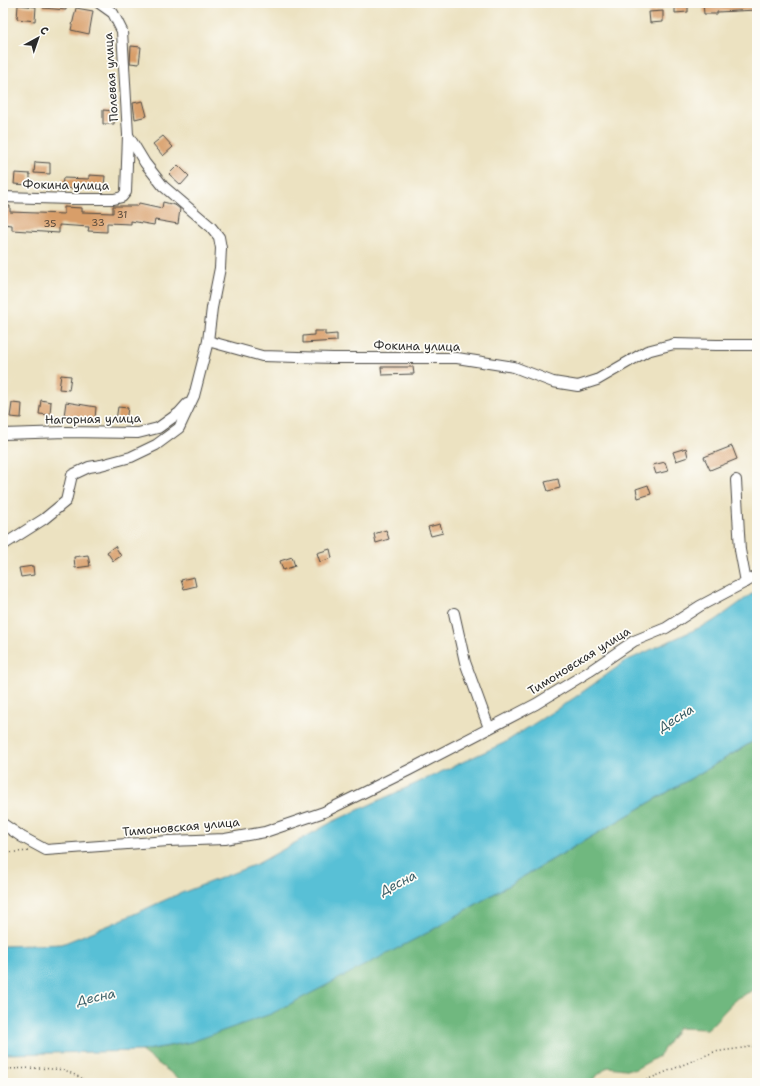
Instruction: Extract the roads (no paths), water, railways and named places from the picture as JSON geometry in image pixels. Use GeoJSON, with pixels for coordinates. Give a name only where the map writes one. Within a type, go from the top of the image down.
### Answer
{"type":"FeatureCollection","features":[{"type":"Feature","properties":{"kind":"street","name":"Полевая улица"},"geometry":{"type":"LineString","coordinates":[[99,3],[113,13],[122,31],[128,135],[126,192]]}},
{"type":"Feature","properties":{"kind":"street"},"geometry":{"type":"LineString","coordinates":[[3,545],[44,519],[66,501],[72,475],[89,467],[131,457],[156,445],[178,428],[194,396],[208,341],[212,308],[220,268],[221,248],[219,237],[210,227],[164,186],[145,163],[128,135]]}},
{"type":"Feature","properties":{"kind":"street","name":"Фокина улица"},"geometry":{"type":"LineString","coordinates":[[3,197],[114,199],[122,197],[126,192]]}},
{"type":"Feature","properties":{"kind":"street","name":"Фокина улица"},"geometry":{"type":"LineString","coordinates":[[208,341],[262,356],[333,358],[457,358],[514,367],[553,382],[578,386],[597,380],[647,351],[674,344],[757,345]]}},
{"type":"Feature","properties":{"kind":"street","name":"Нагорная улица"},"geometry":{"type":"LineString","coordinates":[[3,434],[66,432],[138,434],[158,428],[179,413],[194,396]]}},
{"type":"Feature","properties":{"kind":"street"},"geometry":{"type":"LineString","coordinates":[[736,480],[740,550],[746,582]]}},
{"type":"Feature","properties":{"kind":"street","name":"Тимоновская улица"},"geometry":{"type":"LineString","coordinates":[[3,824],[22,837],[46,850],[168,841],[225,839],[266,832],[324,812],[410,770],[536,704],[590,671],[634,641],[666,628],[700,606],[757,576]]}},
{"type":"Feature","properties":{"kind":"street"},"geometry":{"type":"LineString","coordinates":[[454,613],[465,662],[489,728]]}},
{"type":"Feature","properties":{"kind":"water","name":"Десна"},"geometry":{"type":"Polygon","coordinates":[[[757,590],[757,739],[427,933],[271,1014],[191,1042],[141,1051],[3,1054],[3,946],[62,944],[112,924],[174,896],[259,863],[332,822],[504,743],[574,698],[626,661],[716,620],[757,590]]]}}]}
